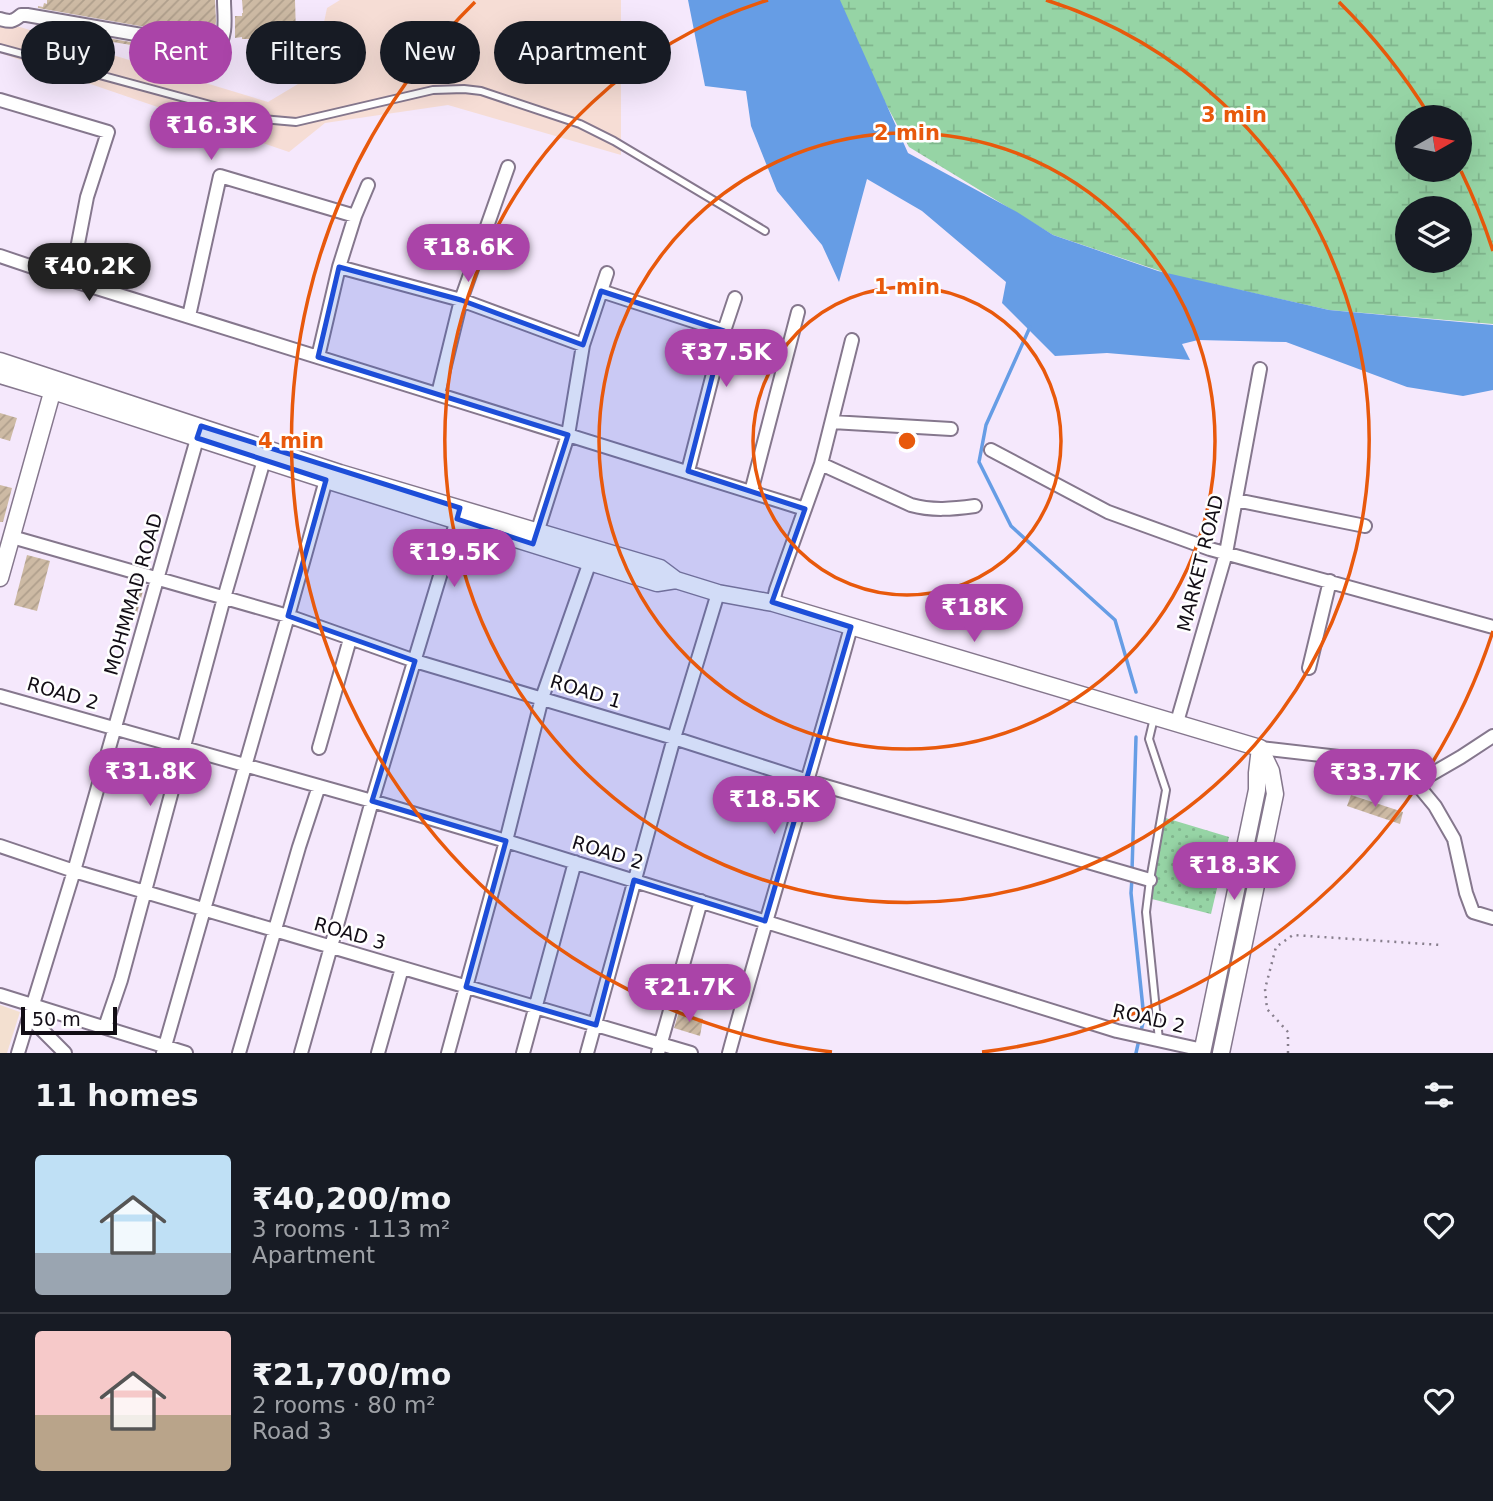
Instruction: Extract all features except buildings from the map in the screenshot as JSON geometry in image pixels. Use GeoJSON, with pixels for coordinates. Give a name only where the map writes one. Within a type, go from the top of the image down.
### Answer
{"type":"FeatureCollection","features":[{"type":"Feature","properties":{"kind":"street"},"geometry":{"type":"LineString","coordinates":[[0,19],[9,22],[21,15],[27,15],[216,48],[223,40],[225,0]]}},
{"type":"Feature","properties":{"kind":"street"},"geometry":{"type":"LineString","coordinates":[[0,100],[108,132],[87,197],[71,280]]}},
{"type":"Feature","properties":{"kind":"street"},"geometry":{"type":"LineString","coordinates":[[438,394],[461,300],[508,167]]}},
{"type":"Feature","properties":{"kind":"street"},"geometry":{"type":"LineString","coordinates":[[189,316],[220,176],[355,216]]}},
{"type":"Feature","properties":{"kind":"street"},"geometry":{"type":"LineString","coordinates":[[318,357],[339,267],[355,216],[368,186]]}},
{"type":"Feature","properties":{"kind":"street"},"geometry":{"type":"LineString","coordinates":[[0,256],[805,509]]}},
{"type":"Feature","properties":{"kind":"street"},"geometry":{"type":"LineString","coordinates":[[339,267],[461,300],[583,345]]}},
{"type":"Feature","properties":{"kind":"street"},"geometry":{"type":"LineString","coordinates":[[535,538],[568,435],[583,345],[607,273]]}},
{"type":"Feature","properties":{"kind":"street"},"geometry":{"type":"LineString","coordinates":[[601,291],[724,331]]}},
{"type":"Feature","properties":{"kind":"street"},"geometry":{"type":"LineString","coordinates":[[688,471],[735,298]]}},
{"type":"Feature","properties":{"kind":"street"},"geometry":{"type":"LineString","coordinates":[[751,492],[798,312]]}},
{"type":"Feature","properties":{"kind":"street"},"geometry":{"type":"LineString","coordinates":[[773,603],[821,464],[852,341]]}},
{"type":"Feature","properties":{"kind":"street"},"geometry":{"type":"LineString","coordinates":[[0,361],[55,385],[199,432],[340,472],[458,514],[592,555],[657,583],[676,580],[718,593],[773,603],[1260,748],[1356,759],[1393,772],[1416,783],[1435,806],[1454,839],[1473,912],[1493,918]]}},
{"type":"Feature","properties":{"kind":"street","name":"MARKET ROAD"},"geometry":{"type":"LineString","coordinates":[[1177,722],[1226,553],[1260,369]]}},
{"type":"Feature","properties":{"kind":"street"},"geometry":{"type":"LineString","coordinates":[[0,376],[55,385]]}},
{"type":"Feature","properties":{"kind":"street"},"geometry":{"type":"LineString","coordinates":[[0,578],[55,385]]}},
{"type":"Feature","properties":{"kind":"street"},"geometry":{"type":"LineString","coordinates":[[832,422],[951,429]]}},
{"type":"Feature","properties":{"kind":"street"},"geometry":{"type":"LineString","coordinates":[[199,432],[264,460],[326,480],[458,514]]}},
{"type":"Feature","properties":{"kind":"street","name":"MOHMMAD ROAD"},"geometry":{"type":"LineString","coordinates":[[18,1053],[74,871],[199,432]]}},
{"type":"Feature","properties":{"kind":"street"},"geometry":{"type":"LineString","coordinates":[[991,450],[1108,512],[1226,553],[1493,627]]}},
{"type":"Feature","properties":{"kind":"street"},"geometry":{"type":"LineString","coordinates":[[105,1027],[121,980],[264,460]]}},
{"type":"Feature","properties":{"kind":"street"},"geometry":{"type":"LineString","coordinates":[[821,464],[899,501],[919,507],[945,509],[975,506]]}},
{"type":"Feature","properties":{"kind":"street"},"geometry":{"type":"LineString","coordinates":[[164,1049],[326,480]]}},
{"type":"Feature","properties":{"kind":"street"},"geometry":{"type":"LineString","coordinates":[[1236,500],[1364,526]]}},
{"type":"Feature","properties":{"kind":"street"},"geometry":{"type":"LineString","coordinates":[[301,1053],[372,801],[458,514]]}},
{"type":"Feature","properties":{"kind":"street","name":"ROAD 1"},"geometry":{"type":"LineString","coordinates":[[12,537],[288,617],[415,661],[808,781],[1150,880]]}},
{"type":"Feature","properties":{"kind":"street"},"geometry":{"type":"LineString","coordinates":[[448,1053],[542,698],[592,555]]}},
{"type":"Feature","properties":{"kind":"street"},"geometry":{"type":"LineString","coordinates":[[1309,668],[1330,581]]}},
{"type":"Feature","properties":{"kind":"street"},"geometry":{"type":"LineString","coordinates":[[587,1053],[674,738],[718,593]]}},
{"type":"Feature","properties":{"kind":"street"},"geometry":{"type":"LineString","coordinates":[[729,1053],[851,627]]}},
{"type":"Feature","properties":{"kind":"street"},"geometry":{"type":"LineString","coordinates":[[319,748],[350,639]]}},
{"type":"Feature","properties":{"kind":"street","name":"ROAD 2"},"geometry":{"type":"LineString","coordinates":[[0,696],[506,841],[1117,1031],[1203,1051]]}},
{"type":"Feature","properties":{"kind":"street"},"geometry":{"type":"LineString","coordinates":[[1416,783],[1493,736]]}},
{"type":"Feature","properties":{"kind":"street"},"geometry":{"type":"LineString","coordinates":[[1203,1051],[1257,790],[1260,748]]}},
{"type":"Feature","properties":{"kind":"street"},"geometry":{"type":"LineString","coordinates":[[1221,1053],[1276,794],[1271,771],[1260,748]]}},
{"type":"Feature","properties":{"kind":"street"},"geometry":{"type":"LineString","coordinates":[[239,1053],[319,786]]}},
{"type":"Feature","properties":{"kind":"street","name":"ROAD 3"},"geometry":{"type":"LineString","coordinates":[[0,846],[74,871],[596,1025],[659,1049],[691,1053]]}},
{"type":"Feature","properties":{"kind":"street"},"geometry":{"type":"LineString","coordinates":[[523,1053],[575,862]]}},
{"type":"Feature","properties":{"kind":"street"},"geometry":{"type":"LineString","coordinates":[[659,1049],[701,901]]}},
{"type":"Feature","properties":{"kind":"street"},"geometry":{"type":"LineString","coordinates":[[377,1053],[402,968]]}},
{"type":"Feature","properties":{"kind":"street"},"geometry":{"type":"LineString","coordinates":[[0,995],[31,1011],[105,1027],[164,1049],[186,1053]]}},
{"type":"Feature","properties":{"kind":"street"},"geometry":{"type":"LineString","coordinates":[[31,1011],[65,1053]]}},
{"type":"Feature","properties":{"kind":"lane"},"geometry":{"type":"LineString","coordinates":[[0,48],[262,119],[280,121],[296,122],[316,118],[433,90],[481,91],[580,124],[765,231]]}},
{"type":"Feature","properties":{"kind":"lane"},"geometry":{"type":"LineString","coordinates":[[1154,716],[1149,739],[1166,790],[1146,912],[1159,1040]]}},
{"type":"Feature","properties":{"kind":"path"},"geometry":{"type":"LineString","coordinates":[[1288,1053],[1288,1032],[1268,1009],[1265,989],[1276,947],[1293,935],[1441,945]]}},
{"type":"Feature","properties":{"kind":"highlighted area"},"geometry":{"type":"Polygon","coordinates":[[[339,267],[461,300],[583,345],[601,291],[724,331],[688,471],[805,509],[772,602],[851,627],[765,921],[634,880],[596,1025],[466,987],[506,841],[372,801],[415,661],[288,616],[326,480],[197,438],[201,426],[460,508],[457,519],[533,544],[568,435],[318,357],[339,267]]]}},
{"type":"Feature","properties":{"kind":"shaded area"},"geometry":{"type":"Polygon","coordinates":[[[340,0],[621,0],[621,21],[494,21],[494,84],[621,84],[621,155],[448,105],[325,123],[289,152],[90,84],[115,84],[115,56],[129,60],[129,84],[208,84],[268,102],[298,84],[366,84],[366,21],[324,21],[327,8],[340,0]]]}},
{"type":"Feature","properties":{"kind":"shaded area"},"geometry":{"type":"Polygon","coordinates":[[[0,21],[21,27],[21,60],[0,53],[0,21]]]}},
{"type":"Feature","properties":{"kind":"shaded area"},"geometry":{"type":"Polygon","coordinates":[[[0,1005],[20,1012],[7,1053],[0,1053],[0,1005]]]}},
{"type":"Feature","properties":{"kind":"green space"},"geometry":{"type":"Polygon","coordinates":[[[830,0],[1493,0],[1493,324],[1329,310],[1172,275],[1053,235],[909,147],[830,0]]]}},
{"type":"Feature","properties":{"kind":"green space"},"geometry":{"type":"Polygon","coordinates":[[[1159,816],[1229,837],[1211,914],[1144,897],[1159,816]]]}},
{"type":"Feature","properties":{"kind":"water"},"geometry":{"type":"Polygon","coordinates":[[[688,0],[840,0],[908,153],[1017,212],[1053,235],[1158,271],[1329,310],[1493,325],[1493,390],[1463,396],[1407,387],[1286,342],[1198,340],[1182,344],[1190,360],[1107,353],[1055,356],[1002,303],[1006,282],[922,211],[867,179],[839,282],[822,245],[777,191],[751,126],[746,91],[705,86],[688,0]]]}},
{"type":"Feature","properties":{"kind":"waterway"},"geometry":{"type":"LineString","coordinates":[[1030,327],[986,425],[979,462],[1011,526],[1115,620],[1136,692]]}},
{"type":"Feature","properties":{"kind":"waterway"},"geometry":{"type":"LineString","coordinates":[[1132,871],[1136,737]]}},
{"type":"Feature","properties":{"kind":"waterway"},"geometry":{"type":"LineString","coordinates":[[1132,878],[1131,893],[1144,1018],[1136,1053]]}}]}
